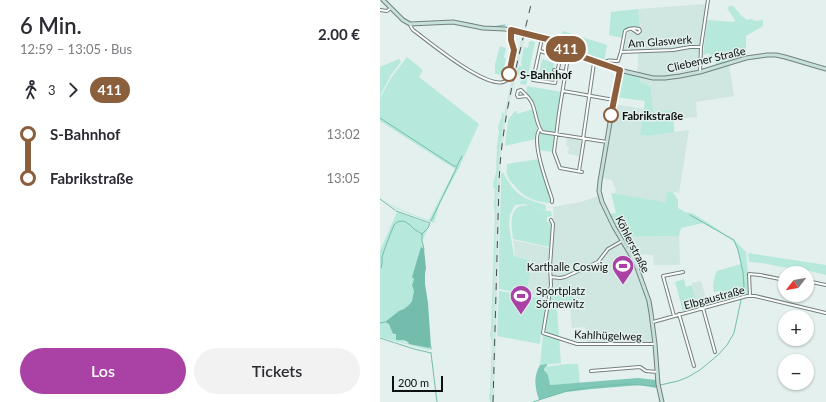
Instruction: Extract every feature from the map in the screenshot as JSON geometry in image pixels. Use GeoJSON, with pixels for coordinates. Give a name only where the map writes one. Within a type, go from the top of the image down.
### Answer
{"type":"FeatureCollection","features":[{"type":"Feature","properties":{"kind":"street"},"geometry":{"type":"LineString","coordinates":[[383,0],[403,20],[410,24],[413,30],[457,63],[492,81],[506,82],[508,79],[514,50],[511,40],[511,30]]}},
{"type":"Feature","properties":{"kind":"street"},"geometry":{"type":"LineString","coordinates":[[700,72],[701,47],[708,0]]}},
{"type":"Feature","properties":{"kind":"street"},"geometry":{"type":"LineString","coordinates":[[380,10],[387,11],[391,8]]}},
{"type":"Feature","properties":{"kind":"street","name":"Cliebener Straße"},"geometry":{"type":"LineString","coordinates":[[410,24],[453,22],[483,28],[511,30],[551,40],[569,52],[594,62],[605,63],[620,70],[659,78],[700,72],[746,58],[772,54],[826,69]]}},
{"type":"Feature","properties":{"kind":"street","name":"Am Glaswerk"},"geometry":{"type":"LineString","coordinates":[[605,63],[608,60],[618,61],[625,32],[632,29]]}},
{"type":"Feature","properties":{"kind":"street"},"geometry":{"type":"LineString","coordinates":[[540,51],[559,57],[560,59],[556,83],[533,80],[541,44]]}},
{"type":"Feature","properties":{"kind":"street","name":"Am Glaswerk"},"geometry":{"type":"LineString","coordinates":[[621,52],[673,50],[701,47]]}},
{"type":"Feature","properties":{"kind":"street"},"geometry":{"type":"LineString","coordinates":[[569,52],[554,152],[560,168],[581,172],[594,62]]}},
{"type":"Feature","properties":{"kind":"street"},"geometry":{"type":"LineString","coordinates":[[554,70],[566,72]]}},
{"type":"Feature","properties":{"kind":"street"},"geometry":{"type":"LineString","coordinates":[[527,96],[518,97],[518,91],[522,90],[527,96],[532,103],[542,132],[607,142],[620,70]]}},
{"type":"Feature","properties":{"kind":"street"},"geometry":{"type":"LineString","coordinates":[[563,91],[614,100]]}},
{"type":"Feature","properties":{"kind":"street"},"geometry":{"type":"LineString","coordinates":[[540,129],[537,134],[538,151],[552,202]]}},
{"type":"Feature","properties":{"kind":"street","name":"Köhlerstraße"},"geometry":{"type":"LineString","coordinates":[[607,142],[599,189],[602,202],[612,224],[635,262],[649,301],[655,344],[658,386],[662,402]]}},
{"type":"Feature","properties":{"kind":"street"},"geometry":{"type":"LineString","coordinates":[[551,220],[553,224],[551,277],[565,277],[596,264],[601,260],[608,249],[622,241]]}},
{"type":"Feature","properties":{"kind":"street"},"geometry":{"type":"LineString","coordinates":[[674,316],[663,276],[683,272]]}},
{"type":"Feature","properties":{"kind":"street"},"geometry":{"type":"LineString","coordinates":[[750,296],[749,274],[778,279]]}},
{"type":"Feature","properties":{"kind":"street","name":"Kahlhügelweg"},"geometry":{"type":"LineString","coordinates":[[551,277],[543,333],[577,344],[655,344]]}},
{"type":"Feature","properties":{"kind":"street"},"geometry":{"type":"LineString","coordinates":[[814,282],[826,285]]}},
{"type":"Feature","properties":{"kind":"street","name":"Elbgaustraße"},"geometry":{"type":"LineString","coordinates":[[652,322],[750,296],[826,313]]}},
{"type":"Feature","properties":{"kind":"street"},"geometry":{"type":"LineString","coordinates":[[703,308],[715,352]]}},
{"type":"Feature","properties":{"kind":"street"},"geometry":{"type":"LineString","coordinates":[[679,314],[694,366]]}},
{"type":"Feature","properties":{"kind":"street"},"geometry":{"type":"LineString","coordinates":[[591,371],[640,367],[646,371],[657,372]]}},
{"type":"Feature","properties":{"kind":"shaded area"},"geometry":{"type":"Polygon","coordinates":[[[707,4],[697,73],[729,64],[734,96],[696,102],[697,117],[674,119],[672,110],[653,112],[651,87],[640,81],[642,74],[637,72],[638,53],[632,50],[626,51],[623,49],[628,32],[633,31],[637,34],[641,33],[638,9],[707,4]]]}},
{"type":"Feature","properties":{"kind":"shaded area"},"geometry":{"type":"Polygon","coordinates":[[[729,6],[733,6],[747,20],[763,20],[763,26],[746,36],[746,57],[716,66],[714,57],[711,58],[709,53],[703,55],[707,20],[734,22],[735,20],[727,8],[729,6]]]}},
{"type":"Feature","properties":{"kind":"shaded area"},"geometry":{"type":"Polygon","coordinates":[[[638,9],[640,27],[627,28],[622,38],[609,35],[611,12],[638,9]]]}},
{"type":"Feature","properties":{"kind":"shaded area"},"geometry":{"type":"Polygon","coordinates":[[[524,27],[527,28],[507,113],[501,155],[494,402],[491,402],[499,155],[504,114],[524,27]]]}},
{"type":"Feature","properties":{"kind":"shaded area"},"geometry":{"type":"Polygon","coordinates":[[[563,31],[607,45],[604,62],[603,63],[570,49],[559,41],[563,31]]]}},
{"type":"Feature","properties":{"kind":"shaded area"},"geometry":{"type":"Polygon","coordinates":[[[529,42],[535,42],[526,85],[520,84],[522,76],[516,74],[519,66],[522,66],[521,62],[524,47],[528,48],[529,42]]]}},
{"type":"Feature","properties":{"kind":"shaded area"},"geometry":{"type":"Polygon","coordinates":[[[500,46],[506,48],[504,58],[506,58],[502,75],[495,74],[495,64],[500,46]]]}},
{"type":"Feature","properties":{"kind":"shaded area"},"geometry":{"type":"Polygon","coordinates":[[[407,57],[423,70],[419,77],[479,124],[459,168],[440,203],[434,223],[397,209],[380,198],[397,208],[428,220],[455,169],[380,121],[380,98],[391,78],[407,57]]]}},
{"type":"Feature","properties":{"kind":"shaded area"},"geometry":{"type":"Polygon","coordinates":[[[399,59],[401,62],[391,75],[380,96],[380,67],[399,59]]]}},
{"type":"Feature","properties":{"kind":"shaded area"},"geometry":{"type":"Polygon","coordinates":[[[542,59],[554,63],[552,77],[539,75],[542,59]]]}},
{"type":"Feature","properties":{"kind":"shaded area"},"geometry":{"type":"Polygon","coordinates":[[[622,73],[641,76],[640,81],[651,87],[653,112],[672,110],[674,132],[689,130],[648,136],[640,135],[645,101],[615,97],[622,73]]]}},
{"type":"Feature","properties":{"kind":"shaded area"},"geometry":{"type":"Polygon","coordinates":[[[527,86],[562,92],[556,133],[542,129],[534,105],[526,93],[527,86]]]}},
{"type":"Feature","properties":{"kind":"shaded area"},"geometry":{"type":"Polygon","coordinates":[[[614,104],[644,109],[640,135],[648,136],[689,130],[679,193],[667,191],[665,202],[615,194],[616,188],[612,180],[603,178],[614,104]]]}},
{"type":"Feature","properties":{"kind":"shaded area"},"geometry":{"type":"Polygon","coordinates":[[[533,109],[537,127],[536,139],[505,146],[508,120],[515,111],[517,111],[517,114],[533,109]]]}},
{"type":"Feature","properties":{"kind":"shaded area"},"geometry":{"type":"Polygon","coordinates":[[[502,112],[504,114],[497,186],[491,402],[490,402],[492,341],[490,335],[495,214],[495,189],[493,187],[496,173],[498,127],[502,112]]]}},
{"type":"Feature","properties":{"kind":"shaded area"},"geometry":{"type":"Polygon","coordinates":[[[539,132],[555,136],[553,152],[538,150],[539,132]]]}},
{"type":"Feature","properties":{"kind":"shaded area"},"geometry":{"type":"Polygon","coordinates":[[[567,138],[582,141],[579,156],[568,154],[569,147],[566,146],[567,138]]]}},
{"type":"Feature","properties":{"kind":"shaded area"},"geometry":{"type":"Polygon","coordinates":[[[539,159],[551,203],[540,202],[526,196],[507,176],[507,164],[539,159]]]}},
{"type":"Feature","properties":{"kind":"shaded area"},"geometry":{"type":"Polygon","coordinates":[[[503,172],[515,191],[525,198],[546,205],[546,211],[525,204],[515,205],[510,215],[509,226],[514,256],[530,260],[530,276],[526,294],[499,289],[501,174],[503,172]]]}},
{"type":"Feature","properties":{"kind":"shaded area"},"geometry":{"type":"Polygon","coordinates":[[[667,191],[673,192],[678,200],[678,208],[685,212],[694,214],[716,228],[735,241],[746,252],[749,295],[723,301],[720,291],[714,292],[713,287],[717,271],[741,264],[737,248],[733,241],[703,223],[681,228],[679,236],[621,237],[609,214],[616,213],[611,193],[665,202],[667,191]]]}},
{"type":"Feature","properties":{"kind":"shaded area"},"geometry":{"type":"Polygon","coordinates":[[[598,196],[618,238],[633,262],[649,309],[653,343],[587,343],[585,327],[572,328],[570,307],[578,305],[563,293],[550,295],[554,227],[553,207],[581,202],[598,196]]]}},
{"type":"Feature","properties":{"kind":"shaded area"},"geometry":{"type":"Polygon","coordinates":[[[528,205],[545,211],[551,211],[552,216],[547,217],[547,221],[551,225],[550,247],[513,239],[512,216],[514,211],[521,206],[528,205]]]}},
{"type":"Feature","properties":{"kind":"shaded area"},"geometry":{"type":"Polygon","coordinates":[[[397,212],[430,224],[422,241],[424,249],[422,248],[412,285],[414,291],[412,301],[409,306],[404,309],[392,334],[396,334],[396,340],[403,340],[405,343],[408,342],[409,344],[429,348],[430,350],[380,337],[380,251],[397,212]]]}},
{"type":"Feature","properties":{"kind":"shaded area"},"geometry":{"type":"Polygon","coordinates":[[[679,236],[680,265],[654,265],[653,255],[632,254],[621,237],[679,236]]]}},
{"type":"Feature","properties":{"kind":"shaded area"},"geometry":{"type":"Polygon","coordinates":[[[513,240],[550,248],[550,283],[548,299],[527,294],[531,260],[515,256],[513,240]]]}},
{"type":"Feature","properties":{"kind":"shaded area"},"geometry":{"type":"Polygon","coordinates":[[[421,247],[424,249],[426,268],[425,284],[431,347],[429,348],[409,344],[403,340],[396,340],[396,334],[393,334],[389,324],[385,322],[404,309],[412,301],[414,291],[412,285],[414,279],[412,277],[421,247]]]}},
{"type":"Feature","properties":{"kind":"shaded area"},"geometry":{"type":"Polygon","coordinates":[[[748,253],[826,265],[826,275],[814,272],[814,266],[778,266],[749,262],[748,253]]]}},
{"type":"Feature","properties":{"kind":"shaded area"},"geometry":{"type":"Polygon","coordinates":[[[684,279],[686,287],[692,285],[698,307],[683,311],[675,282],[684,279]]]}},
{"type":"Feature","properties":{"kind":"shaded area"},"geometry":{"type":"Polygon","coordinates":[[[701,281],[708,305],[698,307],[692,283],[701,281]]]}},
{"type":"Feature","properties":{"kind":"shaded area"},"geometry":{"type":"Polygon","coordinates":[[[571,289],[578,305],[557,309],[561,363],[540,365],[543,335],[550,295],[562,293],[562,291],[571,289]]]}},
{"type":"Feature","properties":{"kind":"shaded area","name":"Sportplatz Sörnewitz"},"geometry":{"type":"Polygon","coordinates":[[[499,291],[548,299],[540,344],[497,336],[499,291]]]}},
{"type":"Feature","properties":{"kind":"shaded area"},"geometry":{"type":"Polygon","coordinates":[[[547,364],[544,370],[548,375],[550,385],[638,378],[656,380],[656,388],[640,385],[592,389],[566,392],[539,400],[536,386],[536,374],[540,365],[547,364]]]}},
{"type":"Feature","properties":{"kind":"shaded area"},"geometry":{"type":"Polygon","coordinates":[[[578,364],[580,383],[550,385],[548,375],[545,372],[545,367],[578,364]]]}},
{"type":"Feature","properties":{"kind":"waterway"},"geometry":{"type":"LineString","coordinates":[[455,21],[473,24]]}},
{"type":"Feature","properties":{"kind":"waterway"},"geometry":{"type":"LineString","coordinates":[[492,27],[505,25]]}},
{"type":"Feature","properties":{"kind":"waterway"},"geometry":{"type":"LineString","coordinates":[[380,118],[454,166],[457,166],[462,156]]}},
{"type":"Feature","properties":{"kind":"waterway"},"geometry":{"type":"LineString","coordinates":[[431,221],[457,167]]}},
{"type":"Feature","properties":{"kind":"waterway"},"geometry":{"type":"LineString","coordinates":[[380,199],[395,210]]}},
{"type":"Feature","properties":{"kind":"waterway"},"geometry":{"type":"LineString","coordinates":[[396,211],[430,223],[428,228],[422,234],[424,249]]}},
{"type":"Feature","properties":{"kind":"waterway"},"geometry":{"type":"LineString","coordinates":[[533,402],[566,391],[592,387],[626,384],[656,386],[678,381],[700,370],[718,355],[727,345],[734,333],[744,286],[743,272],[738,250],[734,240],[690,215]]}},
{"type":"Feature","properties":{"kind":"waterway"},"geometry":{"type":"LineString","coordinates":[[381,268],[382,257],[386,245],[394,225],[397,222],[406,222],[422,234]]}},
{"type":"Feature","properties":{"kind":"waterway"},"geometry":{"type":"LineString","coordinates":[[380,323],[385,322]]}},
{"type":"Feature","properties":{"kind":"waterway"},"geometry":{"type":"LineString","coordinates":[[380,338],[431,353]]}},
{"type":"Feature","properties":{"kind":"waterway"},"geometry":{"type":"LineString","coordinates":[[431,353],[437,402]]}},
{"type":"Feature","properties":{"kind":"railway"},"geometry":{"type":"LineString","coordinates":[[493,402],[500,161],[511,91],[532,0]]}},
{"type":"Feature","properties":{"kind":"bus line","name":"411"},"geometry":{"type":"LineString","coordinates":[[509,74],[514,50],[510,38],[511,30],[551,40],[569,52],[620,70],[611,115]]}},
{"type":"Feature","properties":{"kind":"place","name":"S-Bahnhof"},"geometry":{"type":"Point","coordinates":[509,74]}},
{"type":"Feature","properties":{"kind":"place","name":"Fabrikstraße"},"geometry":{"type":"Point","coordinates":[611,115]}},
{"type":"Feature","properties":{"kind":"place","name":"Karthalle Coswig"},"geometry":{"type":"Point","coordinates":[623,286]}},
{"type":"Feature","properties":{"kind":"place","name":"Sportplatz Sörnewitz"},"geometry":{"type":"Point","coordinates":[521,316]}}]}
